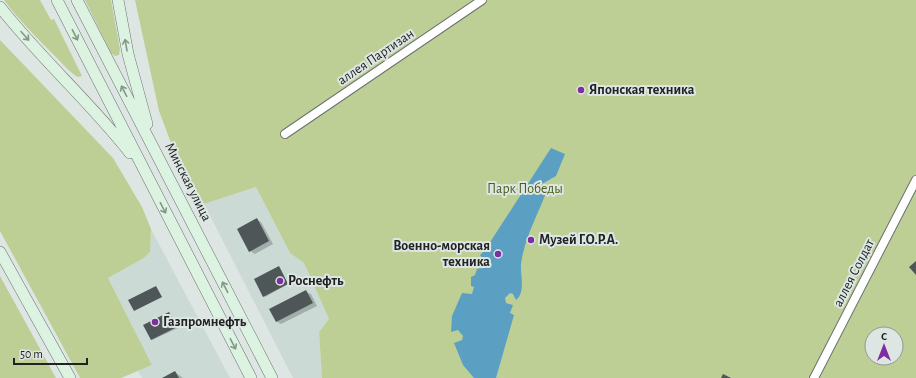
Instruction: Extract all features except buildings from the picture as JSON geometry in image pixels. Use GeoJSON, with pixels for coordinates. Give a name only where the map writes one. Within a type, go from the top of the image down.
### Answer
{"type":"FeatureCollection","features":[{"type":"Feature","properties":{"kind":"main road"},"geometry":{"type":"LineString","coordinates":[[57,0],[251,378]]}},
{"type":"Feature","properties":{"kind":"main road","name":"Минская улица"},"geometry":{"type":"LineString","coordinates":[[77,0],[272,378]]}},
{"type":"Feature","properties":{"kind":"main road"},"geometry":{"type":"LineString","coordinates":[[118,0],[128,54],[141,105],[161,163]]}},
{"type":"Feature","properties":{"kind":"main road"},"geometry":{"type":"LineString","coordinates":[[0,7],[38,51],[104,120],[145,173]]}},
{"type":"Feature","properties":{"kind":"main road"},"geometry":{"type":"LineString","coordinates":[[0,252],[70,378]]}},
{"type":"Feature","properties":{"kind":"street","name":"аллея Партизан"},"geometry":{"type":"LineString","coordinates":[[285,134],[482,0]]}},
{"type":"Feature","properties":{"kind":"street","name":"аллея Солдат"},"geometry":{"type":"LineString","coordinates":[[814,378],[916,180]]}},
{"type":"Feature","properties":{"kind":"shaded area"},"geometry":{"type":"Polygon","coordinates":[[[256,187],[290,253],[304,263],[329,319],[319,332],[322,378],[293,378],[204,204],[256,187]]]}},
{"type":"Feature","properties":{"kind":"shaded area"},"geometry":{"type":"Polygon","coordinates":[[[151,229],[230,378],[142,378],[138,371],[152,365],[108,278],[144,258],[150,252],[151,229]]]}},
{"type":"Feature","properties":{"kind":"green space"},"geometry":{"type":"Polygon","coordinates":[[[4,0],[40,0],[51,20],[54,19],[82,76],[78,77],[72,73],[28,29],[4,0]]]}},
{"type":"Feature","properties":{"kind":"green space"},"geometry":{"type":"Polygon","coordinates":[[[85,0],[111,0],[120,49],[119,55],[115,56],[111,53],[85,0]]]}},
{"type":"Feature","properties":{"kind":"green space","name":"Парк Победы"},"geometry":{"type":"Polygon","coordinates":[[[135,0],[916,0],[916,378],[322,378],[319,332],[329,319],[304,263],[290,253],[256,187],[204,204],[177,159],[159,111],[135,0]]]}},
{"type":"Feature","properties":{"kind":"green space"},"geometry":{"type":"Polygon","coordinates":[[[0,40],[113,158],[142,207],[151,229],[150,252],[144,258],[108,278],[152,365],[121,378],[80,378],[0,231],[0,40]]]}},
{"type":"Feature","properties":{"kind":"green space"},"geometry":{"type":"Polygon","coordinates":[[[0,276],[56,378],[0,378],[0,276]]]}},
{"type":"Feature","properties":{"kind":"water"},"geometry":{"type":"Polygon","coordinates":[[[551,148],[565,154],[556,176],[542,184],[546,193],[528,237],[523,255],[521,264],[521,293],[516,300],[513,294],[510,293],[505,298],[506,303],[513,305],[510,313],[514,315],[496,378],[474,378],[463,365],[454,343],[462,340],[463,336],[458,330],[451,332],[452,316],[462,293],[472,294],[474,287],[471,286],[471,277],[475,275],[477,269],[481,268],[485,262],[480,255],[485,250],[551,148]]]}},
{"type":"Feature","properties":{"kind":"place","name":"Японская техника"},"geometry":{"type":"Point","coordinates":[581,90]}},
{"type":"Feature","properties":{"kind":"place","name":"Музей Г.О.Р.А."},"geometry":{"type":"Point","coordinates":[531,240]}},
{"type":"Feature","properties":{"kind":"place","name":"Военно-морская техника"},"geometry":{"type":"Point","coordinates":[498,254]}},
{"type":"Feature","properties":{"kind":"place","name":"Роснефть"},"geometry":{"type":"Point","coordinates":[280,281]}},
{"type":"Feature","properties":{"kind":"place","name":"Газпромнефть"},"geometry":{"type":"Point","coordinates":[155,322]}}]}
